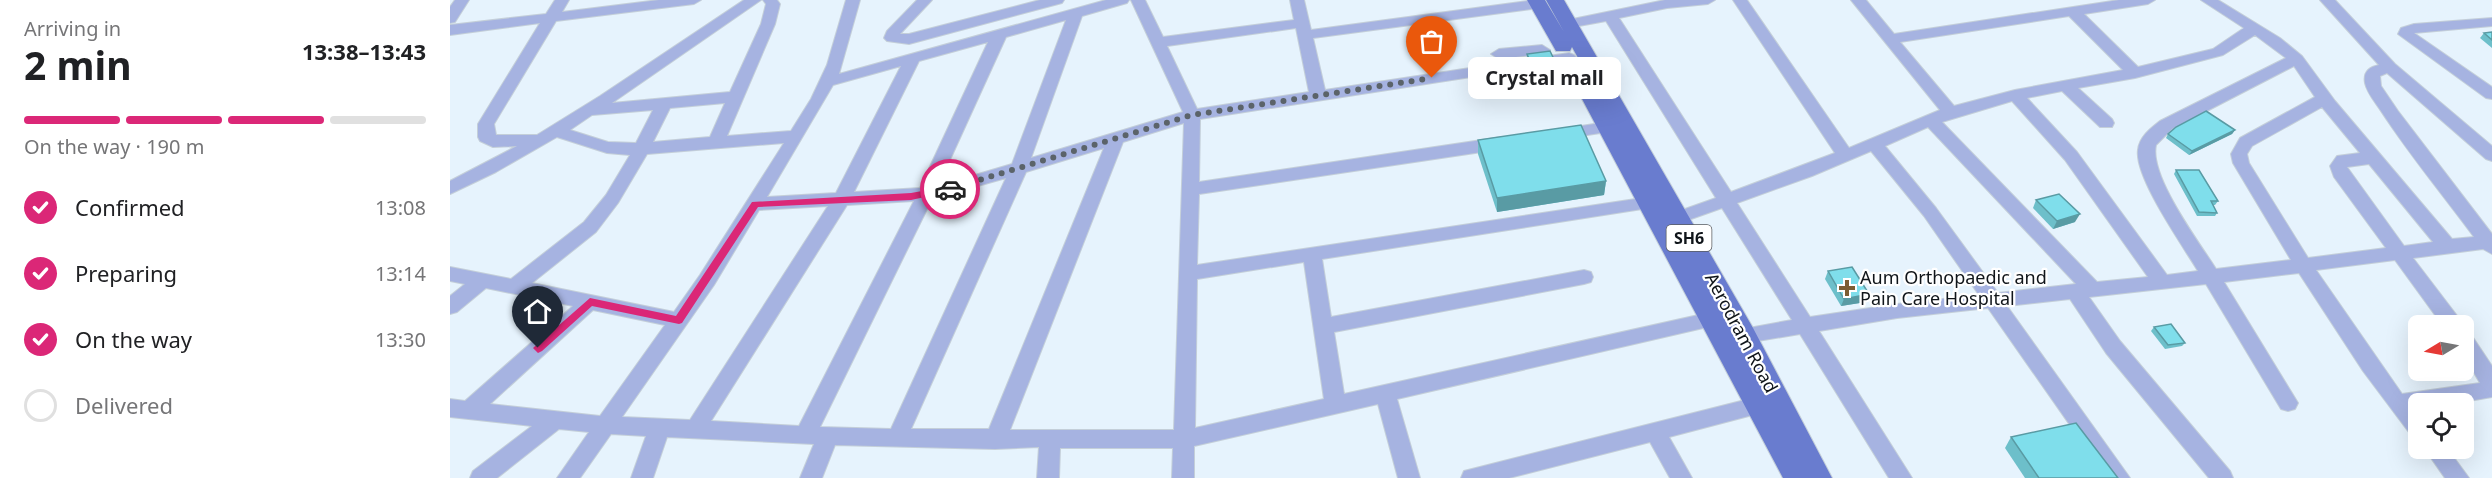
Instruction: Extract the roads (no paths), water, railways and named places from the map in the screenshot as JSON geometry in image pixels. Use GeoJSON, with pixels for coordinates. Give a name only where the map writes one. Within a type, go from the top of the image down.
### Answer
{"type":"FeatureCollection","features":[{"type":"Feature","properties":{"kind":"main road","name":"Aerodram Road"},"geometry":{"type":"LineString","coordinates":[[1543,1],[1607,127],[1712,319],[1734,337],[1757,406],[1797,478]]}},
{"type":"Feature","properties":{"kind":"main road","name":"Aerodram Road"},"geometry":{"type":"LineString","coordinates":[[1566,43],[1677,218],[1734,337],[1819,478]]}},
{"type":"Feature","properties":{"kind":"street"},"geometry":{"type":"LineString","coordinates":[[450,19],[462,0]]}},
{"type":"Feature","properties":{"kind":"street"},"geometry":{"type":"LineString","coordinates":[[541,140],[493,141],[486,137],[484,131],[486,124],[562,0]]}},
{"type":"Feature","properties":{"kind":"street"},"geometry":{"type":"LineString","coordinates":[[450,30],[694,0]]}},
{"type":"Feature","properties":{"kind":"street"},"geometry":{"type":"LineString","coordinates":[[450,188],[556,131],[754,0]]}},
{"type":"Feature","properties":{"kind":"street"},"geometry":{"type":"LineString","coordinates":[[716,143],[768,24],[773,4],[770,0]]}},
{"type":"Feature","properties":{"kind":"street"},"geometry":{"type":"LineString","coordinates":[[568,478],[679,320],[797,136],[835,66],[854,0]]}},
{"type":"Feature","properties":{"kind":"street"},"geometry":{"type":"LineString","coordinates":[[926,0],[892,34],[892,38],[909,39],[1057,0]]}},
{"type":"Feature","properties":{"kind":"street"},"geometry":{"type":"LineString","coordinates":[[827,82],[1122,0]]}},
{"type":"Feature","properties":{"kind":"street"},"geometry":{"type":"LineString","coordinates":[[1138,0],[1192,115],[1183,478]]}},
{"type":"Feature","properties":{"kind":"street"},"geometry":{"type":"LineString","coordinates":[[1298,0],[1318,96]]}},
{"type":"Feature","properties":{"kind":"street"},"geometry":{"type":"LineString","coordinates":[[1499,54],[1541,51],[1566,43],[1610,15],[1708,0]]}},
{"type":"Feature","properties":{"kind":"street"},"geometry":{"type":"LineString","coordinates":[[1740,0],[1846,156]]}},
{"type":"Feature","properties":{"kind":"street"},"geometry":{"type":"LineString","coordinates":[[1858,0],[1950,112]]}},
{"type":"Feature","properties":{"kind":"street"},"geometry":{"type":"LineString","coordinates":[[1889,39],[2148,0]]}},
{"type":"Feature","properties":{"kind":"street"},"geometry":{"type":"LineString","coordinates":[[2208,0],[2280,44],[2297,59],[2373,158],[2448,247]]}},
{"type":"Feature","properties":{"kind":"street"},"geometry":{"type":"LineString","coordinates":[[2327,0],[2390,67],[2492,155]]}},
{"type":"Feature","properties":{"kind":"street"},"geometry":{"type":"LineString","coordinates":[[1159,42],[1304,29],[1543,1]]}},
{"type":"Feature","properties":{"kind":"street"},"geometry":{"type":"LineString","coordinates":[[2073,12],[2135,73]]}},
{"type":"Feature","properties":{"kind":"street"},"geometry":{"type":"LineString","coordinates":[[897,438],[1019,168],[1076,13]]}},
{"type":"Feature","properties":{"kind":"street"},"geometry":{"type":"LineString","coordinates":[[1610,15],[1901,478]]}},
{"type":"Feature","properties":{"kind":"street"},"geometry":{"type":"LineString","coordinates":[[2492,22],[2414,28],[2406,31],[2405,34],[2484,83],[2492,94]]}},
{"type":"Feature","properties":{"kind":"street"},"geometry":{"type":"LineString","coordinates":[[1677,218],[1875,145],[1950,112],[2015,95],[2135,73],[2218,52],[2255,28]]}},
{"type":"Feature","properties":{"kind":"street"},"geometry":{"type":"LineString","coordinates":[[804,435],[926,194],[999,35]]}},
{"type":"Feature","properties":{"kind":"street"},"geometry":{"type":"LineString","coordinates":[[755,204],[926,194],[947,190],[1192,115],[1318,96],[1566,43]]}},
{"type":"Feature","properties":{"kind":"street"},"geometry":{"type":"LineString","coordinates":[[696,428],[841,200],[913,58]]}},
{"type":"Feature","properties":{"kind":"street"},"geometry":{"type":"LineString","coordinates":[[2288,403],[2155,184],[2146,161],[2145,147],[2149,139],[2166,125],[2297,59]]}},
{"type":"Feature","properties":{"kind":"street"},"geometry":{"type":"LineString","coordinates":[[2390,67],[2377,70],[2372,75],[2373,86],[2392,115],[2490,243]]}},
{"type":"Feature","properties":{"kind":"street"},"geometry":{"type":"LineString","coordinates":[[2066,86],[2106,123]]}},
{"type":"Feature","properties":{"kind":"street"},"geometry":{"type":"LineString","coordinates":[[2015,95],[2071,156],[2162,282]]}},
{"type":"Feature","properties":{"kind":"street"},"geometry":{"type":"LineString","coordinates":[[589,110],[736,97]]}},
{"type":"Feature","properties":{"kind":"street"},"geometry":{"type":"LineString","coordinates":[[2325,98],[2246,142],[2239,154],[2241,163],[2302,266],[2408,417]]}},
{"type":"Feature","properties":{"kind":"street"},"geometry":{"type":"LineString","coordinates":[[514,286],[590,227],[600,216],[641,150],[664,103]]}},
{"type":"Feature","properties":{"kind":"street"},"geometry":{"type":"LineString","coordinates":[[1930,120],[2084,291],[2113,347],[2222,478]]}},
{"type":"Feature","properties":{"kind":"street"},"geometry":{"type":"LineString","coordinates":[[1549,136],[1607,127]]}},
{"type":"Feature","properties":{"kind":"street"},"geometry":{"type":"LineString","coordinates":[[556,131],[607,147],[641,150],[797,136]]}},
{"type":"Feature","properties":{"kind":"street"},"geometry":{"type":"LineString","coordinates":[[995,440],[1117,137]]}},
{"type":"Feature","properties":{"kind":"street"},"geometry":{"type":"LineString","coordinates":[[1190,189],[1515,141]]}},
{"type":"Feature","properties":{"kind":"street"},"geometry":{"type":"LineString","coordinates":[[1875,145],[1930,212],[2119,478]]}},
{"type":"Feature","properties":{"kind":"street"},"geometry":{"type":"LineString","coordinates":[[2373,158],[2343,160],[2338,166],[2343,177],[2446,315]]}},
{"type":"Feature","properties":{"kind":"street"},"geometry":{"type":"LineString","coordinates":[[1188,273],[1649,203]]}},
{"type":"Feature","properties":{"kind":"street"},"geometry":{"type":"LineString","coordinates":[[1734,337],[1897,311],[2210,277],[2490,243]]}},
{"type":"Feature","properties":{"kind":"street"},"geometry":{"type":"LineString","coordinates":[[1312,254],[1335,405]]}},
{"type":"Feature","properties":{"kind":"street"},"geometry":{"type":"LineString","coordinates":[[450,274],[679,320]]}},
{"type":"Feature","properties":{"kind":"street"},"geometry":{"type":"LineString","coordinates":[[1323,326],[1584,277]]}},
{"type":"Feature","properties":{"kind":"street"},"geometry":{"type":"LineString","coordinates":[[450,307],[483,280]]}},
{"type":"Feature","properties":{"kind":"street"},"geometry":{"type":"LineString","coordinates":[[459,409],[590,302]]}},
{"type":"Feature","properties":{"kind":"street"},"geometry":{"type":"LineString","coordinates":[[459,409],[607,425],[828,436],[995,440],[1185,439],[1712,319]]}},
{"type":"Feature","properties":{"kind":"street"},"geometry":{"type":"LineString","coordinates":[[2397,403],[2488,390],[2492,381],[2474,354]]}},
{"type":"Feature","properties":{"kind":"street"},"geometry":{"type":"LineString","coordinates":[[1385,394],[1409,478]]}},
{"type":"Feature","properties":{"kind":"street"},"geometry":{"type":"LineString","coordinates":[[1472,478],[1757,406]]}},
{"type":"Feature","properties":{"kind":"street"},"geometry":{"type":"LineString","coordinates":[[481,478],[556,418]]}},
{"type":"Feature","properties":{"kind":"street"},"geometry":{"type":"LineString","coordinates":[[642,478],[660,427]]}},
{"type":"Feature","properties":{"kind":"street"},"geometry":{"type":"LineString","coordinates":[[1655,432],[1680,478]]}},
{"type":"Feature","properties":{"kind":"street"},"geometry":{"type":"LineString","coordinates":[[811,478],[828,436]]}},
{"type":"Feature","properties":{"kind":"street"},"geometry":{"type":"LineString","coordinates":[[1048,478],[1050,440]]}},
{"type":"Feature","properties":{"kind":"street"},"geometry":{"type":"LineString","coordinates":[[2443,459],[2458,478]]}},
{"type":"Feature","properties":{"kind":"place","name":"Crystal mall"},"geometry":{"type":"Point","coordinates":[1432,78]}},
{"type":"Feature","properties":{"kind":"place","name":"Aum Orthopaedic and Pain Care Hospital"},"geometry":{"type":"Point","coordinates":[1847,288]}}]}
